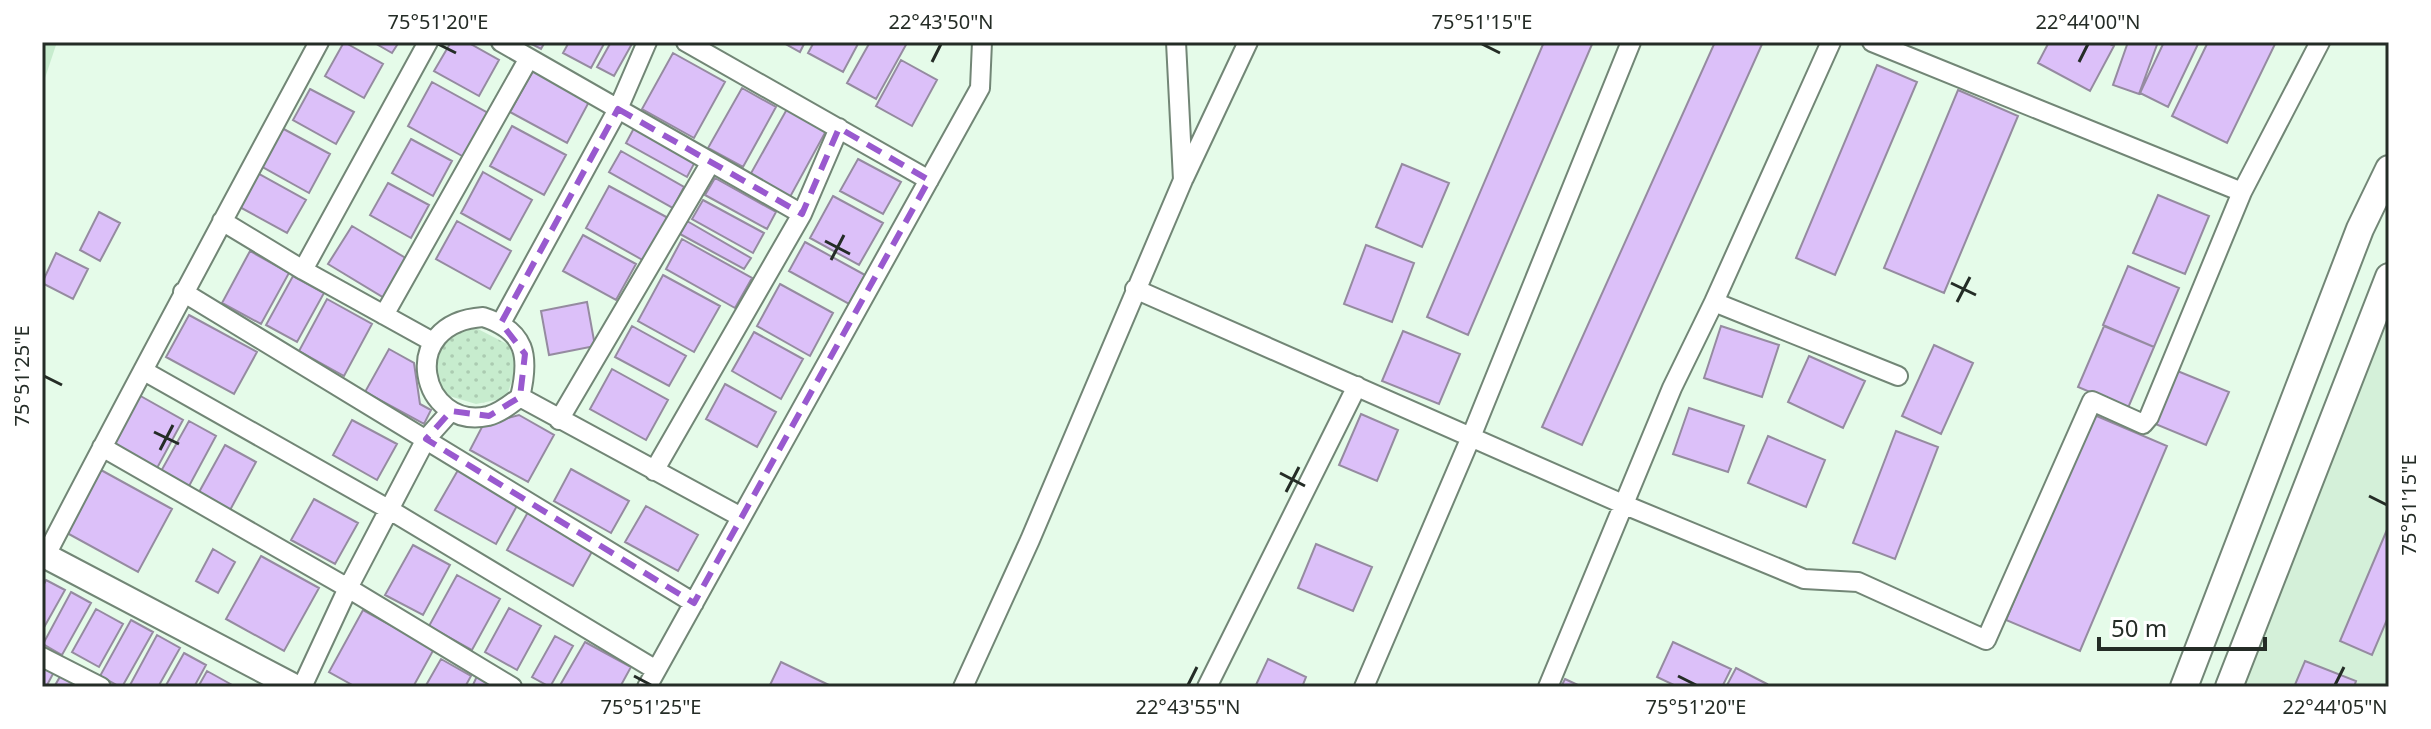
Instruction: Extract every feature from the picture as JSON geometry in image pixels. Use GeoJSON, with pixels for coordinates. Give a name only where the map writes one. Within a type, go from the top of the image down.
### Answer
{"type":"FeatureCollection","features":[{"type":"Feature","properties":{"kind":"main road"},"geometry":{"type":"LineString","coordinates":[[2184,687],[2354,244],[2389,169]]}},
{"type":"Feature","properties":{"kind":"main road"},"geometry":{"type":"LineString","coordinates":[[2229,687],[2389,277]]}},
{"type":"Feature","properties":{"kind":"street"},"geometry":{"type":"LineString","coordinates":[[295,687],[44,554],[319,42]]}},
{"type":"Feature","properties":{"kind":"street"},"geometry":{"type":"LineString","coordinates":[[303,270],[428,42]]}},
{"type":"Feature","properties":{"kind":"street"},"geometry":{"type":"LineString","coordinates":[[501,42],[802,214]]}},
{"type":"Feature","properties":{"kind":"street"},"geometry":{"type":"LineString","coordinates":[[501,323],[618,109],[647,42]]}},
{"type":"Feature","properties":{"kind":"street"},"geometry":{"type":"LineString","coordinates":[[686,42],[929,180]]}},
{"type":"Feature","properties":{"kind":"street"},"geometry":{"type":"LineString","coordinates":[[647,687],[980,88],[982,42]]}},
{"type":"Feature","properties":{"kind":"street"},"geometry":{"type":"LineString","coordinates":[[1176,42],[1183,180]]}},
{"type":"Feature","properties":{"kind":"street"},"geometry":{"type":"LineString","coordinates":[[963,687],[1030,540],[1183,180],[1248,42]]}},
{"type":"Feature","properties":{"kind":"street"},"geometry":{"type":"LineString","coordinates":[[1364,687],[1471,437],[1631,42]]}},
{"type":"Feature","properties":{"kind":"street"},"geometry":{"type":"LineString","coordinates":[[1548,687],[1672,388],[1831,42]]}},
{"type":"Feature","properties":{"kind":"street"},"geometry":{"type":"LineString","coordinates":[[1872,42],[2242,192]]}},
{"type":"Feature","properties":{"kind":"street"},"geometry":{"type":"LineString","coordinates":[[1135,289],[1625,505],[1804,579],[1858,582],[1986,640],[2092,401],[2143,424],[2149,417],[2242,192],[2320,42]]}},
{"type":"Feature","properties":{"kind":"street"},"geometry":{"type":"LineString","coordinates":[[384,315],[529,58]]}},
{"type":"Feature","properties":{"kind":"street"},"geometry":{"type":"LineString","coordinates":[[654,471],[802,214],[839,128]]}},
{"type":"Feature","properties":{"kind":"street"},"geometry":{"type":"LineString","coordinates":[[559,420],[711,162]]}},
{"type":"Feature","properties":{"kind":"street"},"geometry":{"type":"LineString","coordinates":[[222,221],[433,342]]}},
{"type":"Feature","properties":{"kind":"street"},"geometry":{"type":"LineString","coordinates":[[183,292],[694,603]]}},
{"type":"Feature","properties":{"kind":"street"},"geometry":{"type":"LineString","coordinates":[[1714,302],[1898,376]]}},
{"type":"Feature","properties":{"kind":"street"},"geometry":{"type":"LineString","coordinates":[[483,317],[501,323],[516,336],[525,354],[526,373],[520,397],[489,416],[469,417],[451,411],[436,398],[427,381],[426,361],[433,342],[446,327],[463,318],[483,317]]}},
{"type":"Feature","properties":{"kind":"street"},"geometry":{"type":"LineString","coordinates":[[144,371],[390,510],[656,670]]}},
{"type":"Feature","properties":{"kind":"street"},"geometry":{"type":"LineString","coordinates":[[1207,687],[1357,386]]}},
{"type":"Feature","properties":{"kind":"street"},"geometry":{"type":"LineString","coordinates":[[520,397],[741,517]]}},
{"type":"Feature","properties":{"kind":"street"},"geometry":{"type":"LineString","coordinates":[[302,687],[348,588],[426,439],[451,411]]}},
{"type":"Feature","properties":{"kind":"street"},"geometry":{"type":"LineString","coordinates":[[102,447],[348,588],[512,687]]}},
{"type":"Feature","properties":{"kind":"street"},"geometry":{"type":"LineString","coordinates":[[42,657],[101,687]]}},
{"type":"Feature","properties":{"kind":"highlighted area"},"geometry":{"type":"Polygon","coordinates":[[[618,109],[802,214],[839,128],[929,180],[694,603],[426,439],[451,411],[489,416],[520,397],[525,354],[501,323],[618,109]]]}},
{"type":"Feature","properties":{"kind":"shaded area"},"geometry":{"type":"Polygon","coordinates":[[[42,42],[57,42],[42,87],[42,42]]]}},
{"type":"Feature","properties":{"kind":"shaded area"},"geometry":{"type":"Polygon","coordinates":[[[2389,295],[2389,687],[2233,687],[2389,295]]]}},
{"type":"Feature","properties":{"kind":"shaded area"},"geometry":{"type":"Polygon","coordinates":[[[476,328],[509,345],[517,366],[506,398],[476,404],[436,392],[435,361],[440,338],[476,328]]]}},
{"type":"Feature","properties":{"kind":"building"},"geometry":{"type":"Polygon","coordinates":[[[344,42],[383,64],[364,98],[325,76],[344,42]]]}},
{"type":"Feature","properties":{"kind":"building"},"geometry":{"type":"Polygon","coordinates":[[[373,42],[399,42],[392,53],[373,42]]]}},
{"type":"Feature","properties":{"kind":"building"},"geometry":{"type":"Polygon","coordinates":[[[451,42],[467,42],[499,60],[479,96],[434,71],[451,42]]]}},
{"type":"Feature","properties":{"kind":"building"},"geometry":{"type":"Polygon","coordinates":[[[528,42],[545,42],[541,49],[528,42]]]}},
{"type":"Feature","properties":{"kind":"building"},"geometry":{"type":"Polygon","coordinates":[[[569,42],[605,42],[591,68],[563,53],[569,42]]]}},
{"type":"Feature","properties":{"kind":"building"},"geometry":{"type":"Polygon","coordinates":[[[611,42],[633,42],[614,76],[597,67],[611,42]]]}},
{"type":"Feature","properties":{"kind":"building"},"geometry":{"type":"Polygon","coordinates":[[[782,42],[805,42],[800,52],[782,42]]]}},
{"type":"Feature","properties":{"kind":"building"},"geometry":{"type":"Polygon","coordinates":[[[814,42],[859,42],[843,72],[808,53],[814,42]]]}},
{"type":"Feature","properties":{"kind":"building"},"geometry":{"type":"Polygon","coordinates":[[[870,42],[907,43],[876,99],[847,83],[870,42]]]}},
{"type":"Feature","properties":{"kind":"building"},"geometry":{"type":"Polygon","coordinates":[[[1544,42],[1593,42],[1468,335],[1427,317],[1544,42]]]}},
{"type":"Feature","properties":{"kind":"building"},"geometry":{"type":"Polygon","coordinates":[[[1715,42],[1763,42],[1582,445],[1542,427],[1715,42]]]}},
{"type":"Feature","properties":{"kind":"building"},"geometry":{"type":"Polygon","coordinates":[[[2049,42],[2106,42],[2114,46],[2090,91],[2038,63],[2049,42]]]}},
{"type":"Feature","properties":{"kind":"building"},"geometry":{"type":"Polygon","coordinates":[[[2128,42],[2158,42],[2139,94],[2113,85],[2128,42]]]}},
{"type":"Feature","properties":{"kind":"building"},"geometry":{"type":"Polygon","coordinates":[[[2164,42],[2199,42],[2168,107],[2140,93],[2164,42]]]}},
{"type":"Feature","properties":{"kind":"building"},"geometry":{"type":"Polygon","coordinates":[[[2208,42],[2276,42],[2227,143],[2172,116],[2208,42]]]}},
{"type":"Feature","properties":{"kind":"building"},"geometry":{"type":"Polygon","coordinates":[[[673,53],[725,82],[694,138],[642,109],[673,53]]]}},
{"type":"Feature","properties":{"kind":"building"},"geometry":{"type":"Polygon","coordinates":[[[901,60],[937,80],[912,126],[876,106],[901,60]]]}},
{"type":"Feature","properties":{"kind":"building"},"geometry":{"type":"Polygon","coordinates":[[[1877,65],[1917,82],[1835,275],[1796,258],[1877,65]]]}},
{"type":"Feature","properties":{"kind":"building"},"geometry":{"type":"Polygon","coordinates":[[[534,69],[590,100],[567,143],[510,112],[534,69]]]}},
{"type":"Feature","properties":{"kind":"building"},"geometry":{"type":"Polygon","coordinates":[[[432,82],[488,113],[464,157],[408,126],[432,82]]]}},
{"type":"Feature","properties":{"kind":"building"},"geometry":{"type":"Polygon","coordinates":[[[742,88],[776,107],[743,167],[708,148],[742,88]]]}},
{"type":"Feature","properties":{"kind":"building"},"geometry":{"type":"Polygon","coordinates":[[[310,89],[354,112],[336,144],[293,120],[310,89]]]}},
{"type":"Feature","properties":{"kind":"building"},"geometry":{"type":"Polygon","coordinates":[[[1958,90],[2018,116],[1944,293],[1884,268],[1958,90]]]}},
{"type":"Feature","properties":{"kind":"building"},"geometry":{"type":"Polygon","coordinates":[[[787,109],[826,131],[790,197],[750,175],[787,109]]]}},
{"type":"Feature","properties":{"kind":"building"},"geometry":{"type":"Polygon","coordinates":[[[512,126],[566,155],[544,195],[490,166],[512,126]]]}},
{"type":"Feature","properties":{"kind":"building"},"geometry":{"type":"Polygon","coordinates":[[[280,127],[330,154],[309,193],[259,165],[280,127]]]}},
{"type":"Feature","properties":{"kind":"building"},"geometry":{"type":"Polygon","coordinates":[[[634,128],[695,162],[687,177],[626,143],[634,128]]]}},
{"type":"Feature","properties":{"kind":"building"},"geometry":{"type":"Polygon","coordinates":[[[411,139],[452,161],[433,196],[392,173],[411,139]]]}},
{"type":"Feature","properties":{"kind":"building"},"geometry":{"type":"Polygon","coordinates":[[[621,151],[684,187],[673,208],[609,172],[621,151]]]}},
{"type":"Feature","properties":{"kind":"building"},"geometry":{"type":"Polygon","coordinates":[[[858,159],[901,182],[883,214],[840,191],[858,159]]]}},
{"type":"Feature","properties":{"kind":"building"},"geometry":{"type":"Polygon","coordinates":[[[1402,164],[1449,183],[1422,247],[1376,227],[1402,164]]]}},
{"type":"Feature","properties":{"kind":"building"},"geometry":{"type":"Polygon","coordinates":[[[254,171],[306,200],[287,233],[236,205],[254,171]]]}},
{"type":"Feature","properties":{"kind":"building"},"geometry":{"type":"Polygon","coordinates":[[[483,172],[532,200],[510,240],[461,213],[483,172]]]}},
{"type":"Feature","properties":{"kind":"building"},"geometry":{"type":"Polygon","coordinates":[[[715,178],[776,212],[767,229],[705,195],[715,178]]]}},
{"type":"Feature","properties":{"kind":"building"},"geometry":{"type":"Polygon","coordinates":[[[388,183],[429,205],[411,238],[370,215],[388,183]]]}},
{"type":"Feature","properties":{"kind":"building"},"geometry":{"type":"Polygon","coordinates":[[[609,186],[670,219],[646,262],[586,228],[609,186]]]}},
{"type":"Feature","properties":{"kind":"building"},"geometry":{"type":"Polygon","coordinates":[[[2158,195],[2209,216],[2185,274],[2133,253],[2158,195]]]}},
{"type":"Feature","properties":{"kind":"building"},"geometry":{"type":"Polygon","coordinates":[[[833,196],[883,223],[859,265],[810,238],[833,196]]]}},
{"type":"Feature","properties":{"kind":"building"},"geometry":{"type":"Polygon","coordinates":[[[703,200],[764,233],[753,253],[692,219],[703,200]]]}},
{"type":"Feature","properties":{"kind":"building"},"geometry":{"type":"Polygon","coordinates":[[[99,212],[120,223],[100,261],[80,250],[99,212]]]}},
{"type":"Feature","properties":{"kind":"building"},"geometry":{"type":"Polygon","coordinates":[[[457,221],[511,251],[490,289],[436,259],[457,221]]]}},
{"type":"Feature","properties":{"kind":"building"},"geometry":{"type":"Polygon","coordinates":[[[687,221],[751,258],[744,269],[680,234],[687,221]]]}},
{"type":"Feature","properties":{"kind":"building"},"geometry":{"type":"Polygon","coordinates":[[[352,226],[409,260],[386,299],[328,264],[352,226]]]}},
{"type":"Feature","properties":{"kind":"building"},"geometry":{"type":"Polygon","coordinates":[[[583,235],[636,264],[616,300],[563,271],[583,235]]]}},
{"type":"Feature","properties":{"kind":"building"},"geometry":{"type":"Polygon","coordinates":[[[682,239],[752,278],[735,308],[666,269],[682,239]]]}},
{"type":"Feature","properties":{"kind":"building"},"geometry":{"type":"Polygon","coordinates":[[[805,242],[865,275],[849,304],[789,271],[805,242]]]}},
{"type":"Feature","properties":{"kind":"building"},"geometry":{"type":"Polygon","coordinates":[[[1366,245],[1414,263],[1392,322],[1344,304],[1366,245]]]}},
{"type":"Feature","properties":{"kind":"building"},"geometry":{"type":"Polygon","coordinates":[[[250,251],[289,273],[261,324],[222,303],[250,251]]]}},
{"type":"Feature","properties":{"kind":"building"},"geometry":{"type":"Polygon","coordinates":[[[56,253],[88,269],[73,299],[42,283],[56,253]]]}},
{"type":"Feature","properties":{"kind":"building"},"geometry":{"type":"Polygon","coordinates":[[[2128,266],[2179,288],[2154,347],[2103,325],[2128,266]]]}},
{"type":"Feature","properties":{"kind":"building"},"geometry":{"type":"Polygon","coordinates":[[[663,275],[720,306],[694,352],[638,321],[663,275]]]}},
{"type":"Feature","properties":{"kind":"building"},"geometry":{"type":"Polygon","coordinates":[[[293,276],[324,293],[297,342],[266,325],[293,276]]]}},
{"type":"Feature","properties":{"kind":"building"},"geometry":{"type":"Polygon","coordinates":[[[780,284],[833,313],[810,356],[757,326],[780,284]]]}},
{"type":"Feature","properties":{"kind":"building"},"geometry":{"type":"Polygon","coordinates":[[[327,299],[372,324],[344,376],[299,351],[327,299]]]}},
{"type":"Feature","properties":{"kind":"building"},"geometry":{"type":"Polygon","coordinates":[[[587,302],[595,346],[549,355],[541,311],[587,302]]]}},
{"type":"Feature","properties":{"kind":"building"},"geometry":{"type":"Polygon","coordinates":[[[189,315],[257,352],[234,394],[166,357],[189,315]]]}},
{"type":"Feature","properties":{"kind":"building"},"geometry":{"type":"Polygon","coordinates":[[[632,326],[686,356],[669,386],[615,357],[632,326]]]}},
{"type":"Feature","properties":{"kind":"building"},"geometry":{"type":"Polygon","coordinates":[[[1721,326],[1779,345],[1762,397],[1704,378],[1721,326]]]}},
{"type":"Feature","properties":{"kind":"building"},"geometry":{"type":"Polygon","coordinates":[[[2104,326],[2154,347],[2128,408],[2078,387],[2104,326]]]}},
{"type":"Feature","properties":{"kind":"building"},"geometry":{"type":"Polygon","coordinates":[[[1403,331],[1460,354],[1439,404],[1382,381],[1403,331]]]}},
{"type":"Feature","properties":{"kind":"building"},"geometry":{"type":"Polygon","coordinates":[[[754,332],[803,359],[781,399],[732,371],[754,332]]]}},
{"type":"Feature","properties":{"kind":"building"},"geometry":{"type":"Polygon","coordinates":[[[1934,345],[1973,363],[1941,434],[1902,416],[1934,345]]]}},
{"type":"Feature","properties":{"kind":"building"},"geometry":{"type":"Polygon","coordinates":[[[389,349],[414,363],[420,404],[431,410],[424,424],[365,392],[389,349]]]}},
{"type":"Feature","properties":{"kind":"building"},"geometry":{"type":"Polygon","coordinates":[[[1809,356],[1865,381],[1843,428],[1788,402],[1809,356]]]}},
{"type":"Feature","properties":{"kind":"building"},"geometry":{"type":"Polygon","coordinates":[[[612,369],[668,400],[646,440],[590,409],[612,369]]]}},
{"type":"Feature","properties":{"kind":"building"},"geometry":{"type":"Polygon","coordinates":[[[2175,370],[2229,392],[2206,445],[2153,423],[2175,370]]]}},
{"type":"Feature","properties":{"kind":"building"},"geometry":{"type":"Polygon","coordinates":[[[725,384],[776,412],[757,447],[706,419],[725,384]]]}},
{"type":"Feature","properties":{"kind":"building"},"geometry":{"type":"Polygon","coordinates":[[[137,394],[183,420],[156,470],[109,444],[137,394]]]}},
{"type":"Feature","properties":{"kind":"building"},"geometry":{"type":"Polygon","coordinates":[[[1689,408],[1744,426],[1728,472],[1673,454],[1689,408]]]}},
{"type":"Feature","properties":{"kind":"building"},"geometry":{"type":"Polygon","coordinates":[[[1361,414],[1398,430],[1377,481],[1339,465],[1361,414]]]}},
{"type":"Feature","properties":{"kind":"building"},"geometry":{"type":"Polygon","coordinates":[[[2092,414],[2167,446],[2080,651],[2006,620],[2092,414]]]}},
{"type":"Feature","properties":{"kind":"building"},"geometry":{"type":"Polygon","coordinates":[[[519,415],[554,435],[528,482],[470,450],[483,425],[519,415]]]}},
{"type":"Feature","properties":{"kind":"building"},"geometry":{"type":"Polygon","coordinates":[[[352,420],[397,444],[377,480],[333,455],[352,420]]]}},
{"type":"Feature","properties":{"kind":"building"},"geometry":{"type":"Polygon","coordinates":[[[189,421],[216,436],[188,488],[160,473],[189,421]]]}},
{"type":"Feature","properties":{"kind":"building"},"geometry":{"type":"Polygon","coordinates":[[[1896,431],[1938,447],[1895,559],[1853,543],[1896,431]]]}},
{"type":"Feature","properties":{"kind":"building"},"geometry":{"type":"Polygon","coordinates":[[[1768,436],[1825,460],[1806,507],[1748,483],[1768,436]]]}},
{"type":"Feature","properties":{"kind":"building"},"geometry":{"type":"Polygon","coordinates":[[[225,445],[256,462],[229,512],[198,494],[225,445]]]}},
{"type":"Feature","properties":{"kind":"building"},"geometry":{"type":"Polygon","coordinates":[[[571,469],[629,501],[611,533],[554,501],[571,469]]]}},
{"type":"Feature","properties":{"kind":"building"},"geometry":{"type":"Polygon","coordinates":[[[101,470],[172,509],[138,572],[67,533],[101,470]]]}},
{"type":"Feature","properties":{"kind":"building"},"geometry":{"type":"Polygon","coordinates":[[[458,470],[518,504],[496,544],[435,510],[458,470]]]}},
{"type":"Feature","properties":{"kind":"building"},"geometry":{"type":"Polygon","coordinates":[[[314,499],[358,523],[335,564],[291,540],[314,499]]]}},
{"type":"Feature","properties":{"kind":"building"},"geometry":{"type":"Polygon","coordinates":[[[646,506],[698,535],[678,571],[625,542],[646,506]]]}},
{"type":"Feature","properties":{"kind":"building"},"geometry":{"type":"Polygon","coordinates":[[[528,512],[594,548],[573,586],[507,550],[528,512]]]}},
{"type":"Feature","properties":{"kind":"building"},"geometry":{"type":"Polygon","coordinates":[[[2389,525],[2389,615],[2372,655],[2340,641],[2389,525]]]}},
{"type":"Feature","properties":{"kind":"building"},"geometry":{"type":"Polygon","coordinates":[[[1316,544],[1372,567],[1353,611],[1298,588],[1316,544]]]}},
{"type":"Feature","properties":{"kind":"building"},"geometry":{"type":"Polygon","coordinates":[[[413,545],[450,565],[423,615],[385,595],[413,545]]]}},
{"type":"Feature","properties":{"kind":"building"},"geometry":{"type":"Polygon","coordinates":[[[213,549],[235,562],[218,593],[196,581],[213,549]]]}},
{"type":"Feature","properties":{"kind":"building"},"geometry":{"type":"Polygon","coordinates":[[[261,556],[319,588],[284,651],[226,619],[261,556]]]}},
{"type":"Feature","properties":{"kind":"building"},"geometry":{"type":"Polygon","coordinates":[[[457,575],[500,599],[472,650],[429,626],[457,575]]]}},
{"type":"Feature","properties":{"kind":"building"},"geometry":{"type":"Polygon","coordinates":[[[46,580],[65,590],[42,631],[42,588],[46,580]]]}},
{"type":"Feature","properties":{"kind":"building"},"geometry":{"type":"Polygon","coordinates":[[[71,592],[91,603],[62,655],[43,644],[71,592]]]}},
{"type":"Feature","properties":{"kind":"building"},"geometry":{"type":"Polygon","coordinates":[[[509,608],[541,626],[517,670],[485,652],[509,608]]]}},
{"type":"Feature","properties":{"kind":"building"},"geometry":{"type":"Polygon","coordinates":[[[96,609],[123,624],[99,667],[72,652],[96,609]]]}},
{"type":"Feature","properties":{"kind":"building"},"geometry":{"type":"Polygon","coordinates":[[[363,610],[434,649],[413,687],[356,687],[329,672],[363,610]]]}},
{"type":"Feature","properties":{"kind":"building"},"geometry":{"type":"Polygon","coordinates":[[[131,620],[153,632],[120,687],[100,676],[131,620]]]}},
{"type":"Feature","properties":{"kind":"building"},"geometry":{"type":"Polygon","coordinates":[[[157,635],[180,648],[158,687],[134,687],[130,685],[157,635]]]}},
{"type":"Feature","properties":{"kind":"building"},"geometry":{"type":"Polygon","coordinates":[[[555,636],[573,646],[550,687],[532,677],[555,636]]]}},
{"type":"Feature","properties":{"kind":"building"},"geometry":{"type":"Polygon","coordinates":[[[585,642],[631,667],[620,687],[559,687],[585,642]]]}},
{"type":"Feature","properties":{"kind":"building"},"geometry":{"type":"Polygon","coordinates":[[[1673,642],[1731,669],[1722,687],[1678,687],[1657,677],[1673,642]]]}},
{"type":"Feature","properties":{"kind":"building"},"geometry":{"type":"Polygon","coordinates":[[[184,653],[206,665],[194,687],[165,687],[184,653]]]}},
{"type":"Feature","properties":{"kind":"building"},"geometry":{"type":"Polygon","coordinates":[[[441,659],[471,676],[465,687],[425,687],[441,659]]]}},
{"type":"Feature","properties":{"kind":"building"},"geometry":{"type":"Polygon","coordinates":[[[1268,659],[1306,677],[1302,687],[1255,687],[1268,659]]]}},
{"type":"Feature","properties":{"kind":"building"},"geometry":{"type":"Polygon","coordinates":[[[2305,661],[2356,681],[2354,687],[2294,687],[2305,661]]]}},
{"type":"Feature","properties":{"kind":"building"},"geometry":{"type":"Polygon","coordinates":[[[781,662],[833,687],[769,687],[781,662]]]}},
{"type":"Feature","properties":{"kind":"building"},"geometry":{"type":"Polygon","coordinates":[[[42,666],[54,672],[46,687],[42,687],[42,666]]]}},
{"type":"Feature","properties":{"kind":"building"},"geometry":{"type":"Polygon","coordinates":[[[1736,668],[1767,684],[1765,687],[1726,687],[1736,668]]]}},
{"type":"Feature","properties":{"kind":"building"},"geometry":{"type":"Polygon","coordinates":[[[207,671],[234,686],[234,687],[198,687],[207,671]]]}},
{"type":"Feature","properties":{"kind":"building"},"geometry":{"type":"Polygon","coordinates":[[[61,675],[81,687],[54,687],[61,675]]]}},
{"type":"Feature","properties":{"kind":"building"},"geometry":{"type":"Polygon","coordinates":[[[477,676],[501,687],[472,687],[477,676]]]}},
{"type":"Feature","properties":{"kind":"building"},"geometry":{"type":"Polygon","coordinates":[[[1565,679],[1582,687],[1561,687],[1565,679]]]}}]}
